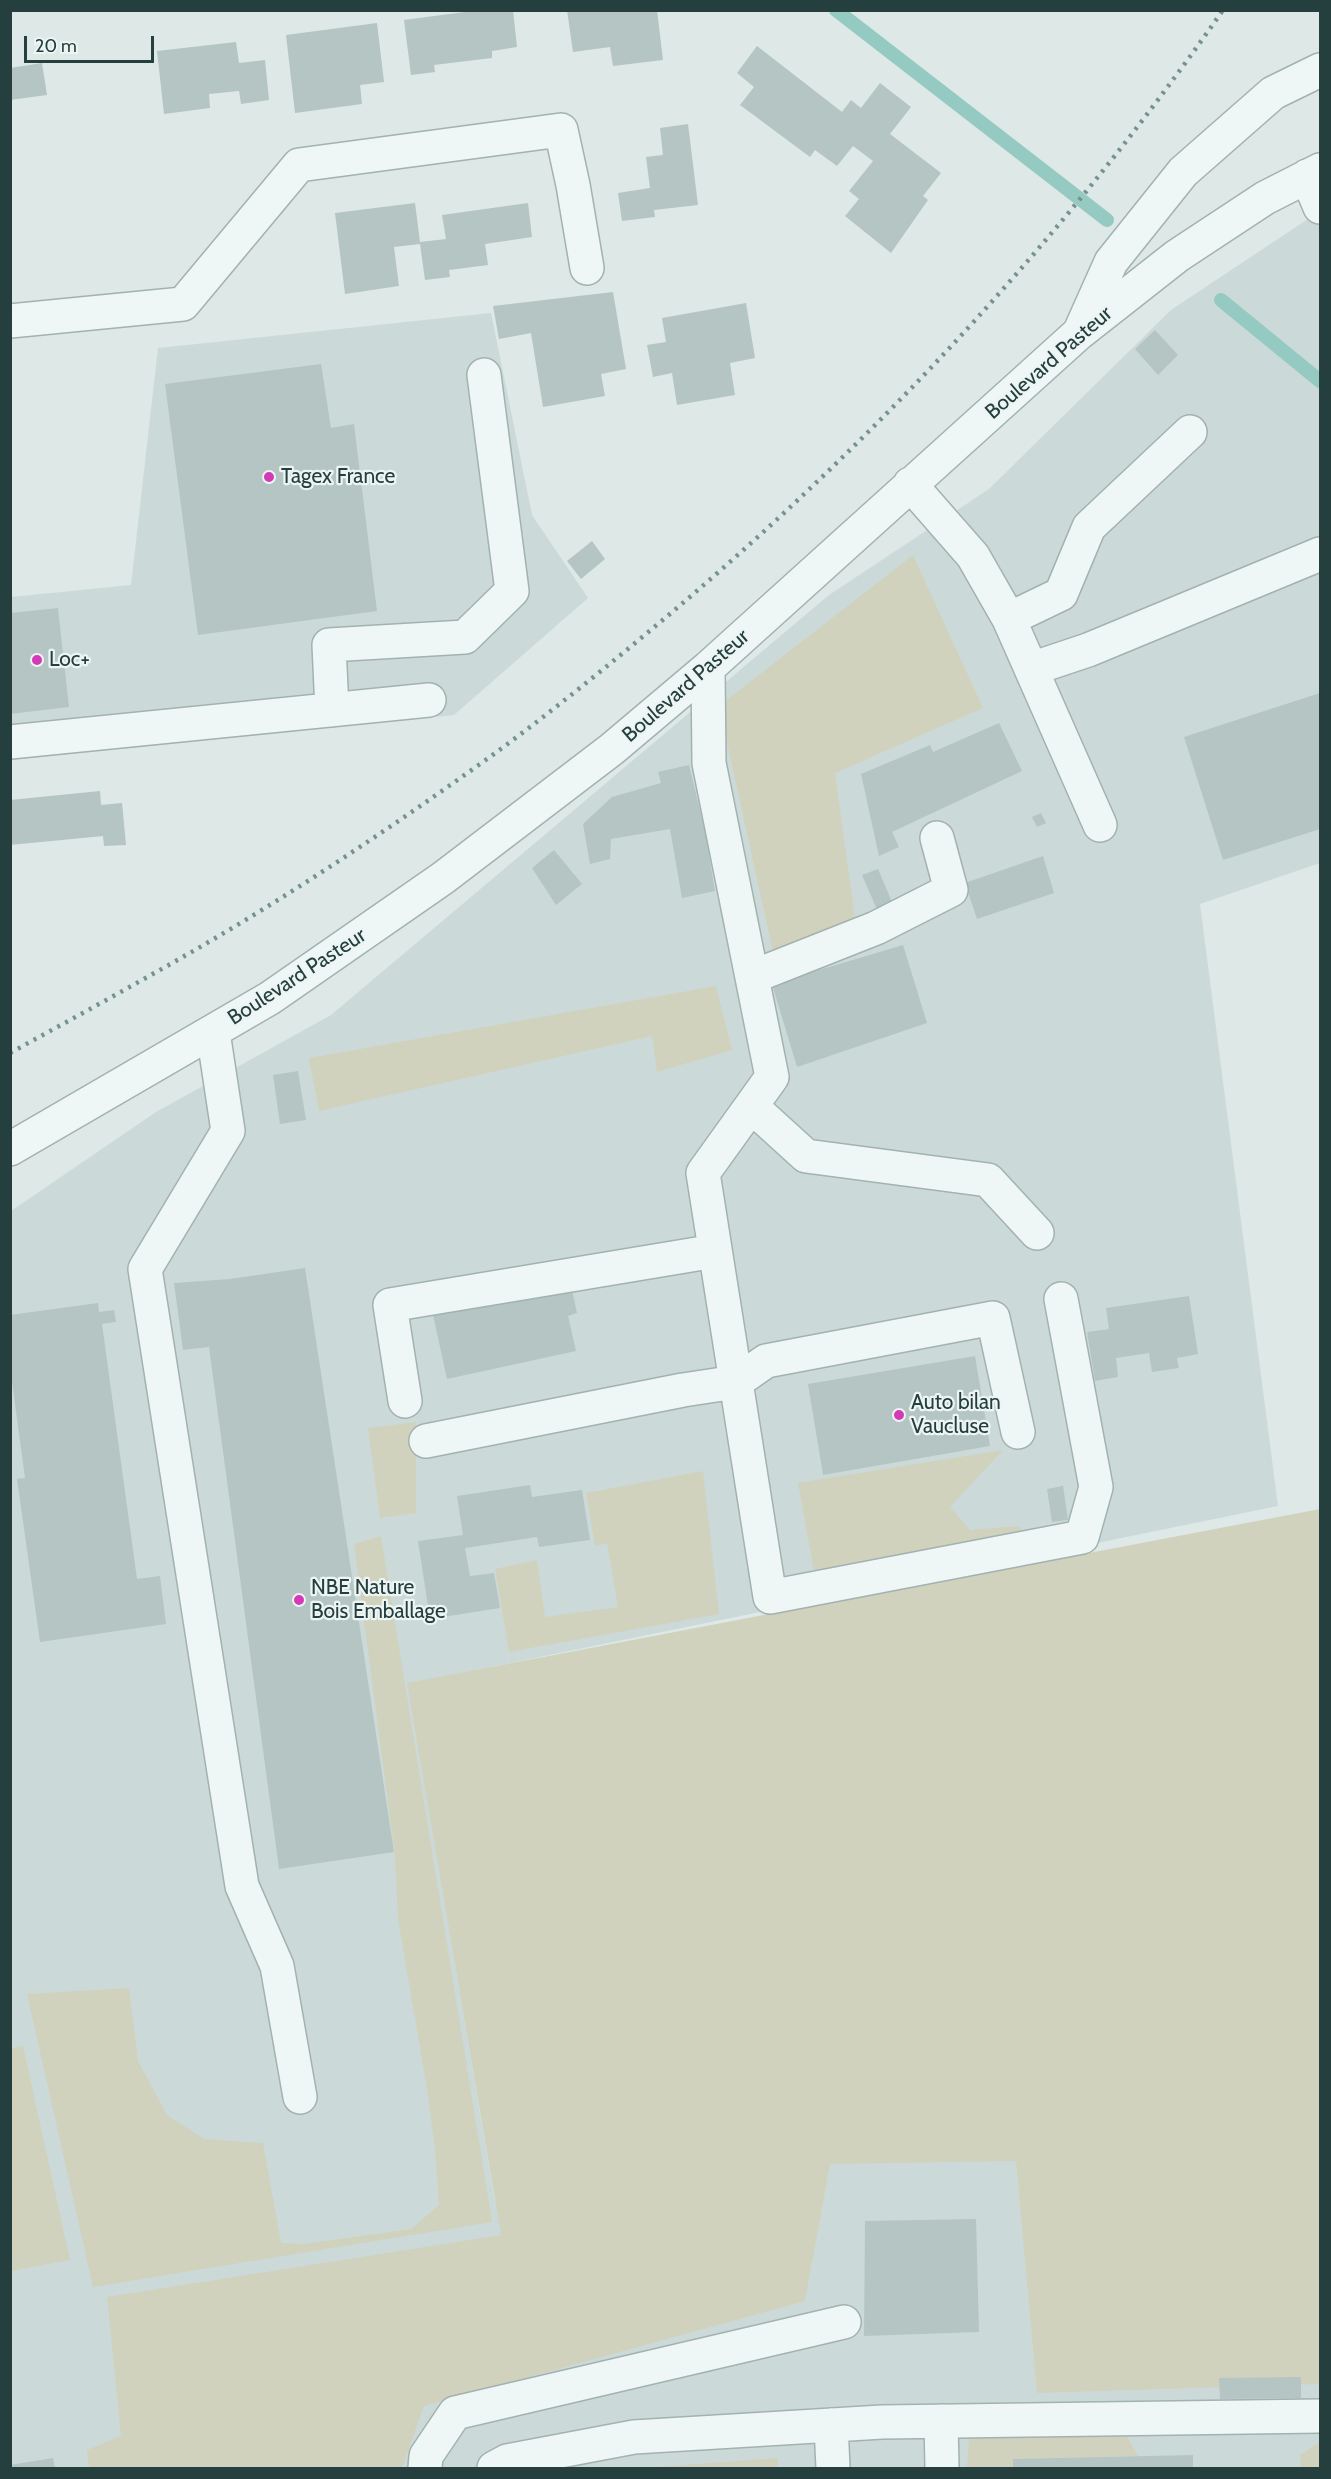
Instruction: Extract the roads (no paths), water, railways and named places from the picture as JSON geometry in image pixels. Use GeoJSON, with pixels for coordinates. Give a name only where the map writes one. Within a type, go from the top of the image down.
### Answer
{"type":"FeatureCollection","features":[{"type":"Feature","properties":{"kind":"street"},"geometry":{"type":"LineString","coordinates":[[1079,333],[1110,262],[1183,172],[1273,93],[1320,70]]}},
{"type":"Feature","properties":{"kind":"street"},"geometry":{"type":"LineString","coordinates":[[10,321],[183,304],[299,165],[561,130],[587,268]]}},
{"type":"Feature","properties":{"kind":"street"},"geometry":{"type":"LineString","coordinates":[[1314,173],[1320,207]]}},
{"type":"Feature","properties":{"kind":"street","name":"Boulevard Pasteur"},"geometry":{"type":"LineString","coordinates":[[10,1149],[280,991],[443,879],[612,749],[708,668],[1079,333],[1177,256],[1266,198],[1314,173]]}},
{"type":"Feature","properties":{"kind":"street"},"geometry":{"type":"LineString","coordinates":[[332,710],[329,645],[465,637],[512,591],[484,375]]}},
{"type":"Feature","properties":{"kind":"street"},"geometry":{"type":"LineString","coordinates":[[1009,619],[1061,594],[1089,527],[1190,432]]}},
{"type":"Feature","properties":{"kind":"street"},"geometry":{"type":"LineString","coordinates":[[910,484],[973,556],[1009,619],[1100,825]]}},
{"type":"Feature","properties":{"kind":"street"},"geometry":{"type":"LineString","coordinates":[[1031,669],[1088,650],[1320,554]]}},
{"type":"Feature","properties":{"kind":"street"},"geometry":{"type":"LineString","coordinates":[[708,668],[709,763],[772,1077],[703,1173],[770,1597],[1082,1538],[1096,1488],[1061,1299]]}},
{"type":"Feature","properties":{"kind":"street"},"geometry":{"type":"LineString","coordinates":[[10,742],[429,700]]}},
{"type":"Feature","properties":{"kind":"street"},"geometry":{"type":"LineString","coordinates":[[752,977],[876,928],[951,890],[937,838]]}},
{"type":"Feature","properties":{"kind":"street"},"geometry":{"type":"LineString","coordinates":[[213,1032],[228,1131],[145,1269],[242,1886],[277,1966],[300,2097]]}},
{"type":"Feature","properties":{"kind":"street"},"geometry":{"type":"LineString","coordinates":[[751,1106],[806,1156],[988,1180],[1037,1233]]}},
{"type":"Feature","properties":{"kind":"street"},"geometry":{"type":"LineString","coordinates":[[405,1401],[390,1305],[715,1251]]}},
{"type":"Feature","properties":{"kind":"street"},"geometry":{"type":"LineString","coordinates":[[426,1441],[683,1390],[736,1382],[766,1361],[993,1318],[1018,1432]]}},
{"type":"Feature","properties":{"kind":"street"},"geometry":{"type":"LineString","coordinates":[[425,2469],[426,2456],[455,2413],[844,2322]]}},
{"type":"Feature","properties":{"kind":"street"},"geometry":{"type":"LineString","coordinates":[[494,2469],[507,2461],[634,2438],[831,2425],[941,2421],[1320,2416]]}},
{"type":"Feature","properties":{"kind":"street"},"geometry":{"type":"LineString","coordinates":[[941,2421],[942,2469]]}},
{"type":"Feature","properties":{"kind":"street"},"geometry":{"type":"LineString","coordinates":[[831,2425],[833,2469]]}},
{"type":"Feature","properties":{"kind":"waterway"},"geometry":{"type":"LineString","coordinates":[[836,10],[1107,220]]}},
{"type":"Feature","properties":{"kind":"waterway"},"geometry":{"type":"LineString","coordinates":[[1221,300],[1320,381]]}},
{"type":"Feature","properties":{"kind":"railway"},"geometry":{"type":"LineString","coordinates":[[10,1053],[232,928],[379,834],[547,714],[727,565],[882,418],[1027,262],[1161,96],[1223,10]]}},
{"type":"Feature","properties":{"kind":"place","name":"Tagex France"},"geometry":{"type":"Point","coordinates":[269,477]}},
{"type":"Feature","properties":{"kind":"place","name":"Loc+"},"geometry":{"type":"Point","coordinates":[37,660]}},
{"type":"Feature","properties":{"kind":"place","name":"Auto bilan Vaucluse"},"geometry":{"type":"Point","coordinates":[899,1415]}},
{"type":"Feature","properties":{"kind":"place","name":"NBE Nature Bois Emballage"},"geometry":{"type":"Point","coordinates":[299,1600]}}]}
